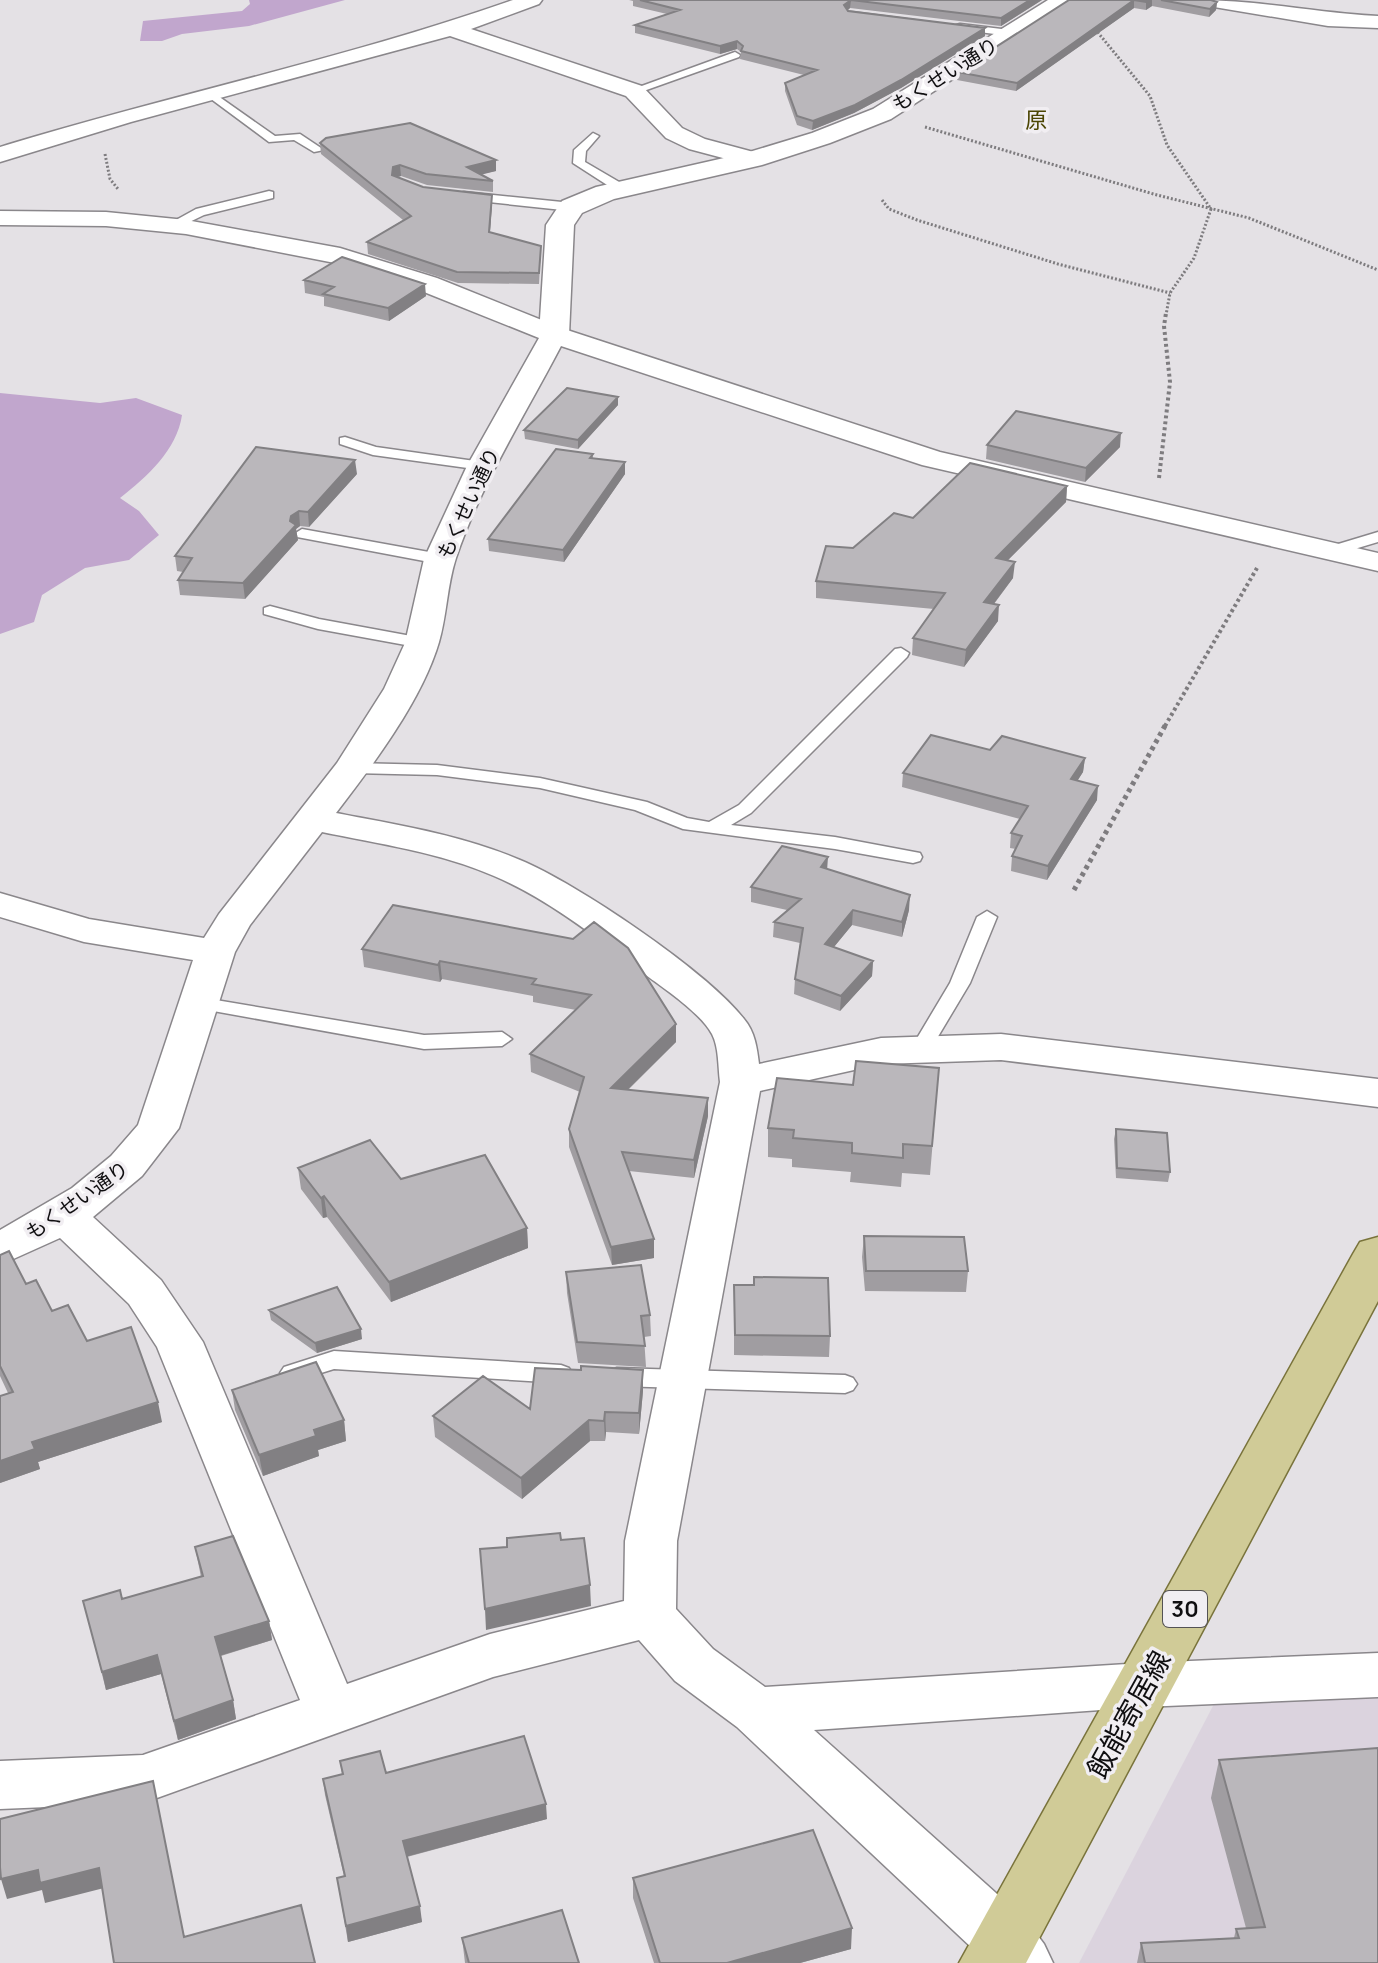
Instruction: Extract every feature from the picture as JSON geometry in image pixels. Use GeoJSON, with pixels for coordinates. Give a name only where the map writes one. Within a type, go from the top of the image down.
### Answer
{"type":"FeatureCollection","features":[{"type":"Feature","properties":{"kind":"main road","name":"飯能寄居線"},"geometry":{"type":"LineString","coordinates":[[1007,1955],[1143,1685],[1378,1254]]}},
{"type":"Feature","properties":{"kind":"street"},"geometry":{"type":"LineString","coordinates":[[0,155],[451,29],[532,0]]}},
{"type":"Feature","properties":{"kind":"street","name":"もくせい通り"},"geometry":{"type":"LineString","coordinates":[[0,1249],[63,1214],[142,1153],[158,1128],[215,952],[233,922],[352,768],[401,689],[422,643],[440,559],[482,466],[554,335],[560,225],[572,207],[622,189],[753,159],[821,138],[882,114],[1064,0]]}},
{"type":"Feature","properties":{"kind":"street"},"geometry":{"type":"LineString","coordinates":[[1208,0],[1328,20],[1378,22]]}},
{"type":"Feature","properties":{"kind":"street"},"geometry":{"type":"LineString","coordinates":[[451,29],[634,91],[674,133],[697,144],[753,159]]}},
{"type":"Feature","properties":{"kind":"street"},"geometry":{"type":"LineString","coordinates":[[0,218],[173,225],[260,238],[340,256],[428,284],[554,335],[932,459],[1378,562]]}},
{"type":"Feature","properties":{"kind":"street"},"geometry":{"type":"LineString","coordinates":[[312,819],[461,851],[511,869],[689,988],[731,1029],[741,1082],[651,1541],[650,1616],[694,1665],[756,1711],[1007,1955]]}},
{"type":"Feature","properties":{"kind":"street"},"geometry":{"type":"LineString","coordinates":[[0,905],[84,930],[215,952]]}},
{"type":"Feature","properties":{"kind":"street"},"geometry":{"type":"LineString","coordinates":[[741,1082],[881,1051],[1001,1047],[1378,1093]]}},
{"type":"Feature","properties":{"kind":"street"},"geometry":{"type":"LineString","coordinates":[[63,1214],[145,1292],[218,1394],[332,1712]]}},
{"type":"Feature","properties":{"kind":"street"},"geometry":{"type":"LineString","coordinates":[[0,1785],[143,1779],[490,1656],[650,1616]]}},
{"type":"Feature","properties":{"kind":"street"},"geometry":{"type":"LineString","coordinates":[[756,1711],[1143,1685],[1378,1675]]}},
{"type":"Feature","properties":{"kind":"lane"},"geometry":{"type":"LineString","coordinates":[[951,26],[1010,33]]}},
{"type":"Feature","properties":{"kind":"lane"},"geometry":{"type":"LineString","coordinates":[[634,91],[735,55]]}},
{"type":"Feature","properties":{"kind":"lane"},"geometry":{"type":"LineString","coordinates":[[211,94],[273,140],[296,136],[318,150]]}},
{"type":"Feature","properties":{"kind":"lane"},"geometry":{"type":"LineString","coordinates":[[593,136],[580,150],[579,163],[622,189]]}},
{"type":"Feature","properties":{"kind":"lane"},"geometry":{"type":"LineString","coordinates":[[173,225],[200,212],[269,195]]}},
{"type":"Feature","properties":{"kind":"lane"},"geometry":{"type":"LineString","coordinates":[[455,195],[572,207]]}},
{"type":"Feature","properties":{"kind":"lane"},"geometry":{"type":"LineString","coordinates":[[345,441],[373,451],[482,466]]}},
{"type":"Feature","properties":{"kind":"lane"},"geometry":{"type":"LineString","coordinates":[[302,534],[440,559]]}},
{"type":"Feature","properties":{"kind":"lane"},"geometry":{"type":"LineString","coordinates":[[1331,551],[1378,537]]}},
{"type":"Feature","properties":{"kind":"lane"},"geometry":{"type":"LineString","coordinates":[[270,611],[318,624],[422,643]]}},
{"type":"Feature","properties":{"kind":"lane"},"geometry":{"type":"LineString","coordinates":[[712,828],[745,809],[901,653]]}},
{"type":"Feature","properties":{"kind":"lane"},"geometry":{"type":"LineString","coordinates":[[352,768],[437,770],[540,783],[641,806],[683,823],[835,843],[913,857]]}},
{"type":"Feature","properties":{"kind":"lane"},"geometry":{"type":"LineString","coordinates":[[920,1050],[960,983],[987,917]]}},
{"type":"Feature","properties":{"kind":"lane"},"geometry":{"type":"LineString","coordinates":[[198,1003],[424,1042],[502,1039]]}},
{"type":"Feature","properties":{"kind":"lane"},"geometry":{"type":"LineString","coordinates":[[276,1377],[334,1360],[683,1381],[845,1384]]}},
{"type":"Feature","properties":{"kind":"path"},"geometry":{"type":"LineString","coordinates":[[1090,20],[1104,42],[1150,96],[1167,145],[1211,209]]}},
{"type":"Feature","properties":{"kind":"path"},"geometry":{"type":"LineString","coordinates":[[882,114],[1249,218],[1378,270]]}},
{"type":"Feature","properties":{"kind":"path"},"geometry":{"type":"LineString","coordinates":[[81,131],[99,141],[106,155],[110,179],[130,204],[133,222]]}},
{"type":"Feature","properties":{"kind":"path"},"geometry":{"type":"LineString","coordinates":[[882,200],[889,209],[917,220],[1058,264],[1170,293]]}},
{"type":"Feature","properties":{"kind":"path"},"geometry":{"type":"LineString","coordinates":[[1155,511],[1170,382],[1164,326],[1170,293],[1194,258],[1211,209]]}},
{"type":"Feature","properties":{"kind":"path"},"geometry":{"type":"LineString","coordinates":[[1074,890],[1195,671],[1276,538]]}},
{"type":"Feature","properties":{"kind":"shaded area"},"geometry":{"type":"Polygon","coordinates":[[[249,0],[345,0],[249,26],[182,34],[162,41],[140,41],[143,21],[242,11],[250,4],[249,0]]]}},
{"type":"Feature","properties":{"kind":"shaded area"},"geometry":{"type":"Polygon","coordinates":[[[0,393],[100,403],[136,398],[182,415],[174,440],[159,462],[120,498],[139,511],[159,535],[129,560],[85,568],[42,595],[34,622],[0,634],[0,393]]]}},
{"type":"Feature","properties":{"kind":"shaded area"},"geometry":{"type":"Polygon","coordinates":[[[1378,1698],[1378,1963],[1079,1963],[1214,1704],[1378,1698]]]}},
{"type":"Feature","properties":{"kind":"building"},"geometry":{"type":"Polygon","coordinates":[[[640,0],[851,0],[844,5],[848,11],[985,28],[855,105],[813,121],[797,116],[785,83],[817,70],[741,51],[743,46],[737,41],[720,46],[635,25],[680,10],[640,0]]]}},
{"type":"Feature","properties":{"kind":"building"},"geometry":{"type":"Polygon","coordinates":[[[851,0],[1030,0],[1001,18],[851,0]]]}},
{"type":"Feature","properties":{"kind":"building"},"geometry":{"type":"Polygon","coordinates":[[[1069,0],[1134,0],[1017,83],[957,72],[1069,0]]]}},
{"type":"Feature","properties":{"kind":"building"},"geometry":{"type":"Polygon","coordinates":[[[1161,0],[1211,0],[1217,2],[1210,9],[1161,0]]]}},
{"type":"Feature","properties":{"kind":"building"},"geometry":{"type":"Polygon","coordinates":[[[410,123],[496,160],[467,167],[493,181],[426,174],[400,165],[393,167],[392,175],[423,187],[492,195],[489,232],[541,246],[539,273],[457,272],[367,242],[411,216],[320,143],[326,138],[410,123]]]}},
{"type":"Feature","properties":{"kind":"building"},"geometry":{"type":"Polygon","coordinates":[[[342,257],[425,284],[388,308],[323,294],[334,287],[304,280],[342,257]]]}},
{"type":"Feature","properties":{"kind":"building"},"geometry":{"type":"Polygon","coordinates":[[[567,388],[618,397],[578,440],[524,430],[567,388]]]}},
{"type":"Feature","properties":{"kind":"building"},"geometry":{"type":"Polygon","coordinates":[[[1016,411],[1121,433],[1086,468],[987,445],[1016,411]]]}},
{"type":"Feature","properties":{"kind":"building"},"geometry":{"type":"Polygon","coordinates":[[[256,447],[355,460],[308,512],[299,511],[291,516],[290,521],[296,525],[243,583],[178,580],[192,558],[175,556],[256,447]]]}},
{"type":"Feature","properties":{"kind":"building"},"geometry":{"type":"Polygon","coordinates":[[[556,449],[593,454],[590,458],[625,462],[563,550],[488,539],[556,449]]]}},
{"type":"Feature","properties":{"kind":"building"},"geometry":{"type":"Polygon","coordinates":[[[970,463],[1067,486],[996,558],[1015,562],[984,602],[999,605],[966,650],[913,638],[945,593],[816,581],[826,546],[853,548],[894,513],[913,518],[970,463]]]}},
{"type":"Feature","properties":{"kind":"building"},"geometry":{"type":"Polygon","coordinates":[[[931,735],[990,750],[1002,736],[1085,758],[1071,779],[1098,786],[1048,866],[1012,856],[1022,836],[1011,833],[1028,806],[903,773],[931,735]]]}},
{"type":"Feature","properties":{"kind":"building"},"geometry":{"type":"Polygon","coordinates":[[[782,846],[828,857],[821,867],[910,895],[902,922],[853,910],[825,944],[873,961],[841,996],[795,979],[803,928],[774,922],[801,899],[751,887],[782,846]]]}},
{"type":"Feature","properties":{"kind":"building"},"geometry":{"type":"Polygon","coordinates":[[[393,905],[573,939],[594,922],[628,948],[676,1024],[611,1088],[708,1098],[694,1160],[622,1152],[654,1239],[611,1247],[569,1129],[584,1077],[530,1054],[591,995],[532,984],[536,979],[440,961],[438,965],[362,949],[393,905]]]}},
{"type":"Feature","properties":{"kind":"building"},"geometry":{"type":"Polygon","coordinates":[[[856,1061],[939,1068],[932,1146],[903,1144],[903,1158],[852,1153],[852,1143],[793,1138],[794,1130],[768,1128],[777,1078],[853,1085],[856,1061]]]}},
{"type":"Feature","properties":{"kind":"building"},"geometry":{"type":"Polygon","coordinates":[[[1116,1129],[1167,1133],[1170,1172],[1117,1168],[1116,1129]]]}},
{"type":"Feature","properties":{"kind":"building"},"geometry":{"type":"Polygon","coordinates":[[[370,1140],[401,1179],[485,1155],[527,1228],[389,1282],[324,1196],[321,1198],[298,1168],[370,1140]]]}},
{"type":"Feature","properties":{"kind":"building"},"geometry":{"type":"Polygon","coordinates":[[[864,1236],[964,1237],[968,1271],[866,1271],[864,1236]]]}},
{"type":"Feature","properties":{"kind":"building"},"geometry":{"type":"Polygon","coordinates":[[[9,1251],[26,1284],[36,1280],[52,1311],[68,1305],[87,1341],[131,1327],[158,1402],[32,1442],[35,1449],[0,1461],[0,1396],[13,1392],[0,1366],[0,1255],[9,1251]]]}},
{"type":"Feature","properties":{"kind":"building"},"geometry":{"type":"Polygon","coordinates":[[[641,1265],[650,1315],[641,1316],[645,1346],[577,1342],[566,1272],[641,1265]]]}},
{"type":"Feature","properties":{"kind":"building"},"geometry":{"type":"Polygon","coordinates":[[[754,1277],[828,1278],[830,1336],[735,1335],[734,1285],[754,1285],[754,1277]]]}},
{"type":"Feature","properties":{"kind":"building"},"geometry":{"type":"Polygon","coordinates":[[[337,1287],[361,1329],[315,1343],[269,1310],[337,1287]]]}},
{"type":"Feature","properties":{"kind":"building"},"geometry":{"type":"Polygon","coordinates":[[[316,1362],[344,1420],[314,1430],[316,1436],[259,1455],[232,1390],[316,1362]]]}},
{"type":"Feature","properties":{"kind":"building"},"geometry":{"type":"Polygon","coordinates":[[[581,1366],[643,1370],[639,1413],[605,1412],[604,1421],[589,1420],[521,1478],[433,1416],[483,1376],[530,1409],[535,1368],[581,1370],[581,1366]]]}},
{"type":"Feature","properties":{"kind":"building"},"geometry":{"type":"Polygon","coordinates":[[[560,1533],[561,1540],[584,1538],[590,1585],[485,1609],[480,1549],[507,1547],[507,1538],[560,1533]]]}},
{"type":"Feature","properties":{"kind":"building"},"geometry":{"type":"Polygon","coordinates":[[[233,1536],[269,1621],[215,1637],[233,1700],[174,1721],[157,1655],[102,1672],[83,1601],[120,1590],[122,1599],[203,1576],[195,1547],[233,1536]]]}},
{"type":"Feature","properties":{"kind":"building"},"geometry":{"type":"Polygon","coordinates":[[[524,1736],[546,1804],[403,1841],[420,1906],[346,1926],[337,1878],[345,1876],[323,1779],[343,1774],[340,1761],[380,1751],[386,1773],[524,1736]]]}},
{"type":"Feature","properties":{"kind":"building"},"geometry":{"type":"Polygon","coordinates":[[[1378,1748],[1378,1963],[1145,1963],[1141,1943],[1239,1938],[1236,1929],[1265,1927],[1219,1760],[1378,1748]]]}},
{"type":"Feature","properties":{"kind":"building"},"geometry":{"type":"Polygon","coordinates":[[[153,1781],[184,1937],[301,1905],[315,1963],[114,1963],[99,1868],[40,1883],[38,1870],[1,1879],[0,1819],[153,1781]]]}},
{"type":"Feature","properties":{"kind":"building"},"geometry":{"type":"Polygon","coordinates":[[[813,1830],[852,1928],[727,1963],[660,1963],[633,1878],[813,1830]]]}},
{"type":"Feature","properties":{"kind":"building"},"geometry":{"type":"Polygon","coordinates":[[[562,1910],[579,1963],[469,1963],[462,1938],[562,1910]]]}},
{"type":"Feature","properties":{"kind":"district","name":"原"},"geometry":{"type":"Point","coordinates":[1036,120]}}]}
